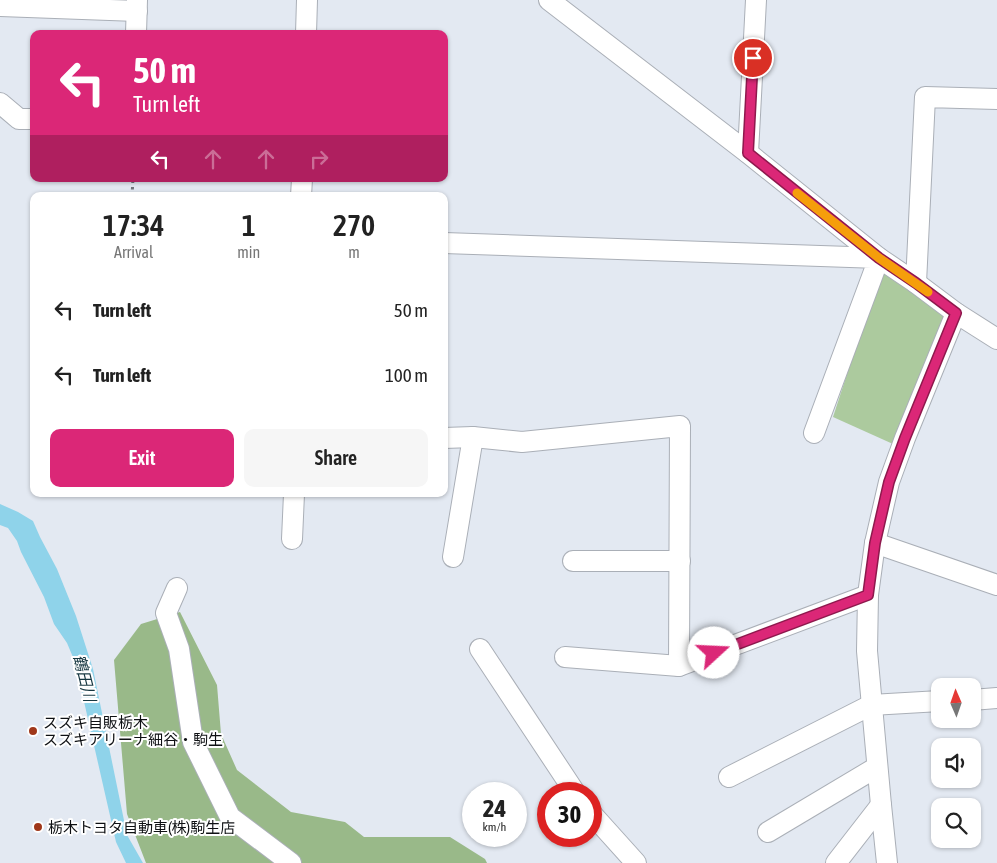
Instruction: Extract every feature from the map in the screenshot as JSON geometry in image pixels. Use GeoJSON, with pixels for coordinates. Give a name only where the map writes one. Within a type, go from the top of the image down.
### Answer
{"type":"FeatureCollection","features":[{"type":"Feature","properties":{"kind":"street"},"geometry":{"type":"LineString","coordinates":[[306,30],[307,0]]}},
{"type":"Feature","properties":{"kind":"street"},"geometry":{"type":"LineString","coordinates":[[550,0],[748,153],[879,258],[956,313],[997,339]]}},
{"type":"Feature","properties":{"kind":"street"},"geometry":{"type":"LineString","coordinates":[[748,153],[756,0]]}},
{"type":"Feature","properties":{"kind":"street"},"geometry":{"type":"LineString","coordinates":[[0,6],[137,6],[136,30]]}},
{"type":"Feature","properties":{"kind":"street"},"geometry":{"type":"LineString","coordinates":[[916,283],[925,97],[997,100]]}},
{"type":"Feature","properties":{"kind":"street"},"geometry":{"type":"LineString","coordinates":[[0,102],[19,119],[30,119]]}},
{"type":"Feature","properties":{"kind":"street"},"geometry":{"type":"LineString","coordinates":[[448,243],[879,258]]}},
{"type":"Feature","properties":{"kind":"street"},"geometry":{"type":"LineString","coordinates":[[814,433],[879,258]]}},
{"type":"Feature","properties":{"kind":"street"},"geometry":{"type":"LineString","coordinates":[[887,863],[867,651],[868,595],[875,543],[889,482],[956,313]]}},
{"type":"Feature","properties":{"kind":"street"},"geometry":{"type":"LineString","coordinates":[[448,438],[473,437],[522,442],[680,426],[679,666]]}},
{"type":"Feature","properties":{"kind":"street"},"geometry":{"type":"LineString","coordinates":[[453,557],[473,437]]}},
{"type":"Feature","properties":{"kind":"street"},"geometry":{"type":"LineString","coordinates":[[292,539],[294,497]]}},
{"type":"Feature","properties":{"kind":"street"},"geometry":{"type":"LineString","coordinates":[[875,543],[997,585]]}},
{"type":"Feature","properties":{"kind":"street"},"geometry":{"type":"LineString","coordinates":[[573,561],[680,561]]}},
{"type":"Feature","properties":{"kind":"street"},"geometry":{"type":"LineString","coordinates":[[177,588],[166,613],[179,649],[193,742],[230,816],[291,863]]}},
{"type":"Feature","properties":{"kind":"street"},"geometry":{"type":"LineString","coordinates":[[565,657],[679,666],[868,595]]}},
{"type":"Feature","properties":{"kind":"street"},"geometry":{"type":"LineString","coordinates":[[480,649],[568,782]]}},
{"type":"Feature","properties":{"kind":"street"},"geometry":{"type":"LineString","coordinates":[[981,699],[997,698]]}},
{"type":"Feature","properties":{"kind":"street"},"geometry":{"type":"LineString","coordinates":[[729,777],[871,705],[931,702]]}},
{"type":"Feature","properties":{"kind":"street"},"geometry":{"type":"LineString","coordinates":[[768,832],[877,767]]}},
{"type":"Feature","properties":{"kind":"street"},"geometry":{"type":"LineString","coordinates":[[836,863],[881,805]]}},
{"type":"Feature","properties":{"kind":"street"},"geometry":{"type":"LineString","coordinates":[[602,825],[636,863]]}},
{"type":"Feature","properties":{"kind":"green space"},"geometry":{"type":"Polygon","coordinates":[[[882,267],[946,314],[893,444],[833,417],[882,267]]]}},
{"type":"Feature","properties":{"kind":"green space"},"geometry":{"type":"Polygon","coordinates":[[[180,612],[217,685],[221,734],[237,770],[291,812],[345,822],[364,837],[450,837],[462,845],[462,847],[466,847],[485,859],[487,863],[146,863],[127,814],[114,660],[141,624],[180,612]]]}},
{"type":"Feature","properties":{"kind":"water","name":"鶴田川"},"geometry":{"type":"Polygon","coordinates":[[[0,504],[33,521],[57,569],[76,616],[93,669],[127,835],[143,863],[126,863],[116,842],[75,662],[67,643],[54,624],[44,597],[17,541],[8,528],[0,525],[0,504]]]}},
{"type":"Feature","properties":{"kind":"slow traffic"},"geometry":{"type":"LineString","coordinates":[[797,193],[879,258],[928,292]]}},
{"type":"Feature","properties":{"kind":"place","name":"スズキ自販栃木 スズキアリーナ細谷・駒生"},"geometry":{"type":"Point","coordinates":[33,731]}},
{"type":"Feature","properties":{"kind":"place","name":"栃木トヨタ自動車(株)駒生店"},"geometry":{"type":"Point","coordinates":[38,827]}},
{"type":"Feature","properties":{"kind":"route"},"geometry":{"type":"LineString","coordinates":[[714,653],[868,595],[875,543],[889,482],[956,313],[879,258],[748,153],[753,58]]}}]}
